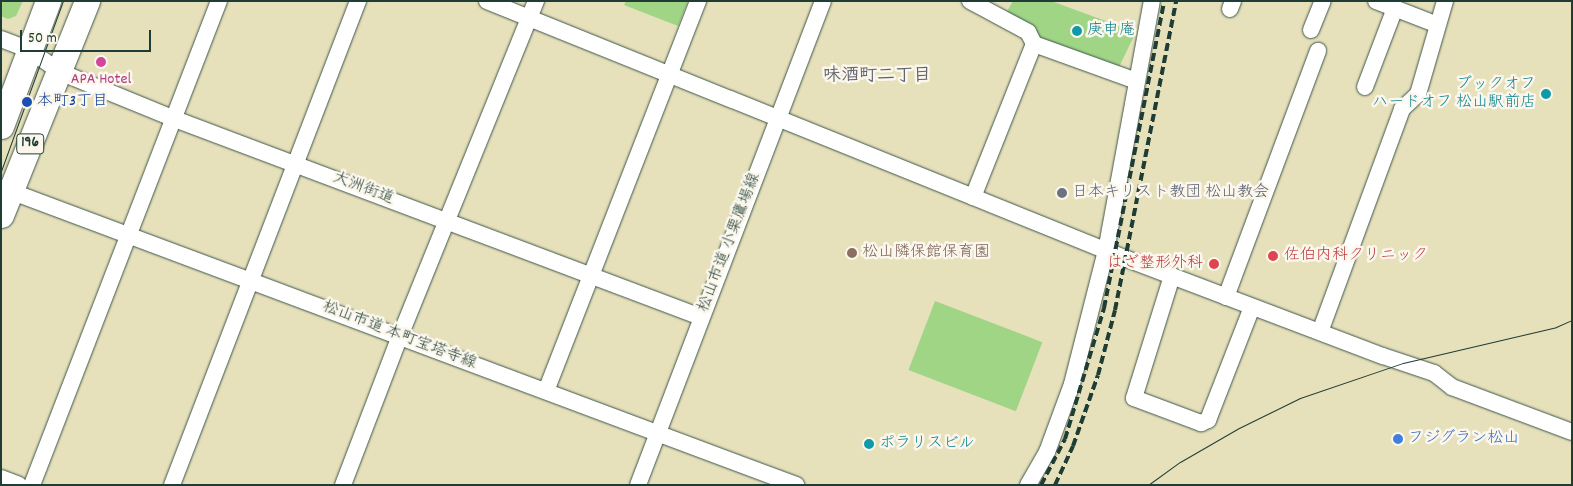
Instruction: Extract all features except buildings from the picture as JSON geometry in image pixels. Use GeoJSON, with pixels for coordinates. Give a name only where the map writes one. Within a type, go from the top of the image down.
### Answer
{"type":"FeatureCollection","features":[{"type":"Feature","properties":{"kind":"highway","name":"196"},"geometry":{"type":"LineString","coordinates":[[1,126],[48,1]]}},
{"type":"Feature","properties":{"kind":"highway","name":"196"},"geometry":{"type":"LineString","coordinates":[[1,215],[6,189],[60,72],[87,1]]}},
{"type":"Feature","properties":{"kind":"street"},"geometry":{"type":"LineString","coordinates":[[32,485],[218,1]]}},
{"type":"Feature","properties":{"kind":"street"},"geometry":{"type":"LineString","coordinates":[[172,485],[297,164],[358,1]]}},
{"type":"Feature","properties":{"kind":"street"},"geometry":{"type":"LineString","coordinates":[[487,1],[1106,251],[1252,307],[1434,373],[1452,387],[1572,432]]}},
{"type":"Feature","properties":{"kind":"street"},"geometry":{"type":"LineString","coordinates":[[343,485],[400,336],[536,1]]}},
{"type":"Feature","properties":{"kind":"street"},"geometry":{"type":"LineString","coordinates":[[546,391],[698,1]]}},
{"type":"Feature","properties":{"kind":"street","name":"松山市道 小栗鷹場線"},"geometry":{"type":"LineString","coordinates":[[638,485],[656,432],[823,1]]}},
{"type":"Feature","properties":{"kind":"street"},"geometry":{"type":"LineString","coordinates":[[970,1],[1028,32],[1034,44],[1136,81]]}},
{"type":"Feature","properties":{"kind":"street"},"geometry":{"type":"LineString","coordinates":[[1028,485],[1047,452],[1072,384],[1106,251],[1152,1]]}},
{"type":"Feature","properties":{"kind":"street"},"geometry":{"type":"LineString","coordinates":[[1311,30],[1323,1]]}},
{"type":"Feature","properties":{"kind":"street"},"geometry":{"type":"LineString","coordinates":[[1376,1],[1438,25]]}},
{"type":"Feature","properties":{"kind":"street"},"geometry":{"type":"LineString","coordinates":[[1320,332],[1402,109],[1418,94],[1445,1]]}},
{"type":"Feature","properties":{"kind":"street"},"geometry":{"type":"LineString","coordinates":[[1365,87],[1395,8]]}},
{"type":"Feature","properties":{"kind":"street","name":"大洲街道"},"geometry":{"type":"LineString","coordinates":[[1,39],[29,50],[60,72],[172,118],[701,317]]}},
{"type":"Feature","properties":{"kind":"street"},"geometry":{"type":"LineString","coordinates":[[973,197],[1034,44]]}},
{"type":"Feature","properties":{"kind":"street"},"geometry":{"type":"LineString","coordinates":[[1226,297],[1318,51]]}},
{"type":"Feature","properties":{"kind":"street","name":"松山市道 本町宝塔寺線"},"geometry":{"type":"LineString","coordinates":[[6,189],[796,485]]}},
{"type":"Feature","properties":{"kind":"street"},"geometry":{"type":"LineString","coordinates":[[1172,276],[1134,398],[1201,422],[1208,420],[1252,307]]}},
{"type":"Feature","properties":{"kind":"street"},"geometry":{"type":"LineString","coordinates":[[1,478],[19,485]]}},
{"type":"Feature","properties":{"kind":"green space"},"geometry":{"type":"Polygon","coordinates":[[[6,1],[23,1],[16,16],[8,19],[1,16],[1,3],[6,1]]]}},
{"type":"Feature","properties":{"kind":"green space"},"geometry":{"type":"Polygon","coordinates":[[[626,1],[688,1],[678,26],[624,5],[626,1]]]}},
{"type":"Feature","properties":{"kind":"green space"},"geometry":{"type":"Polygon","coordinates":[[[1013,1],[1051,1],[1136,32],[1119,67],[1042,40],[1035,29],[1006,13],[1013,1]]]}},
{"type":"Feature","properties":{"kind":"green space"},"geometry":{"type":"Polygon","coordinates":[[[935,301],[1042,342],[1016,411],[908,370],[935,301]]]}},
{"type":"Feature","properties":{"kind":"tram line"},"geometry":{"type":"LineString","coordinates":[[1,171],[63,1]]}},
{"type":"Feature","properties":{"kind":"tram line"},"geometry":{"type":"LineString","coordinates":[[1148,485],[1180,462],[1239,428],[1300,398],[1403,363],[1556,327],[1572,320]]}},
{"type":"Feature","properties":{"kind":"railway"},"geometry":{"type":"LineString","coordinates":[[1041,485],[1065,439],[1104,308],[1164,1]]}},
{"type":"Feature","properties":{"kind":"railway"},"geometry":{"type":"LineString","coordinates":[[1055,485],[1073,446],[1098,375],[1115,310],[1176,1]]}},
{"type":"Feature","properties":{"kind":"place","name":"庚申庵"},"geometry":{"type":"Point","coordinates":[1077,31]}},
{"type":"Feature","properties":{"kind":"place","name":"APA Hotel"},"geometry":{"type":"Point","coordinates":[101,62]}},
{"type":"Feature","properties":{"kind":"place","name":"ブックオフ ハードオフ 松山駅前店"},"geometry":{"type":"Point","coordinates":[1546,94]}},
{"type":"Feature","properties":{"kind":"place","name":"本町3丁目"},"geometry":{"type":"Point","coordinates":[27,102]}},
{"type":"Feature","properties":{"kind":"place","name":"日本キリスト教団 松山教会"},"geometry":{"type":"Point","coordinates":[1062,193]}},
{"type":"Feature","properties":{"kind":"place","name":"松山隣保館保育園"},"geometry":{"type":"Point","coordinates":[852,253]}},
{"type":"Feature","properties":{"kind":"place","name":"佐伯内科クリニック"},"geometry":{"type":"Point","coordinates":[1273,256]}},
{"type":"Feature","properties":{"kind":"place","name":"はざ整形外科"},"geometry":{"type":"Point","coordinates":[1214,264]}},
{"type":"Feature","properties":{"kind":"place","name":"フジグラン松山"},"geometry":{"type":"Point","coordinates":[1398,439]}},
{"type":"Feature","properties":{"kind":"place","name":"ポラリスビル"},"geometry":{"type":"Point","coordinates":[869,444]}},
{"type":"Feature","properties":{"kind":"district","name":"味酒町二丁目"},"geometry":{"type":"Point","coordinates":[877,77]}}]}
